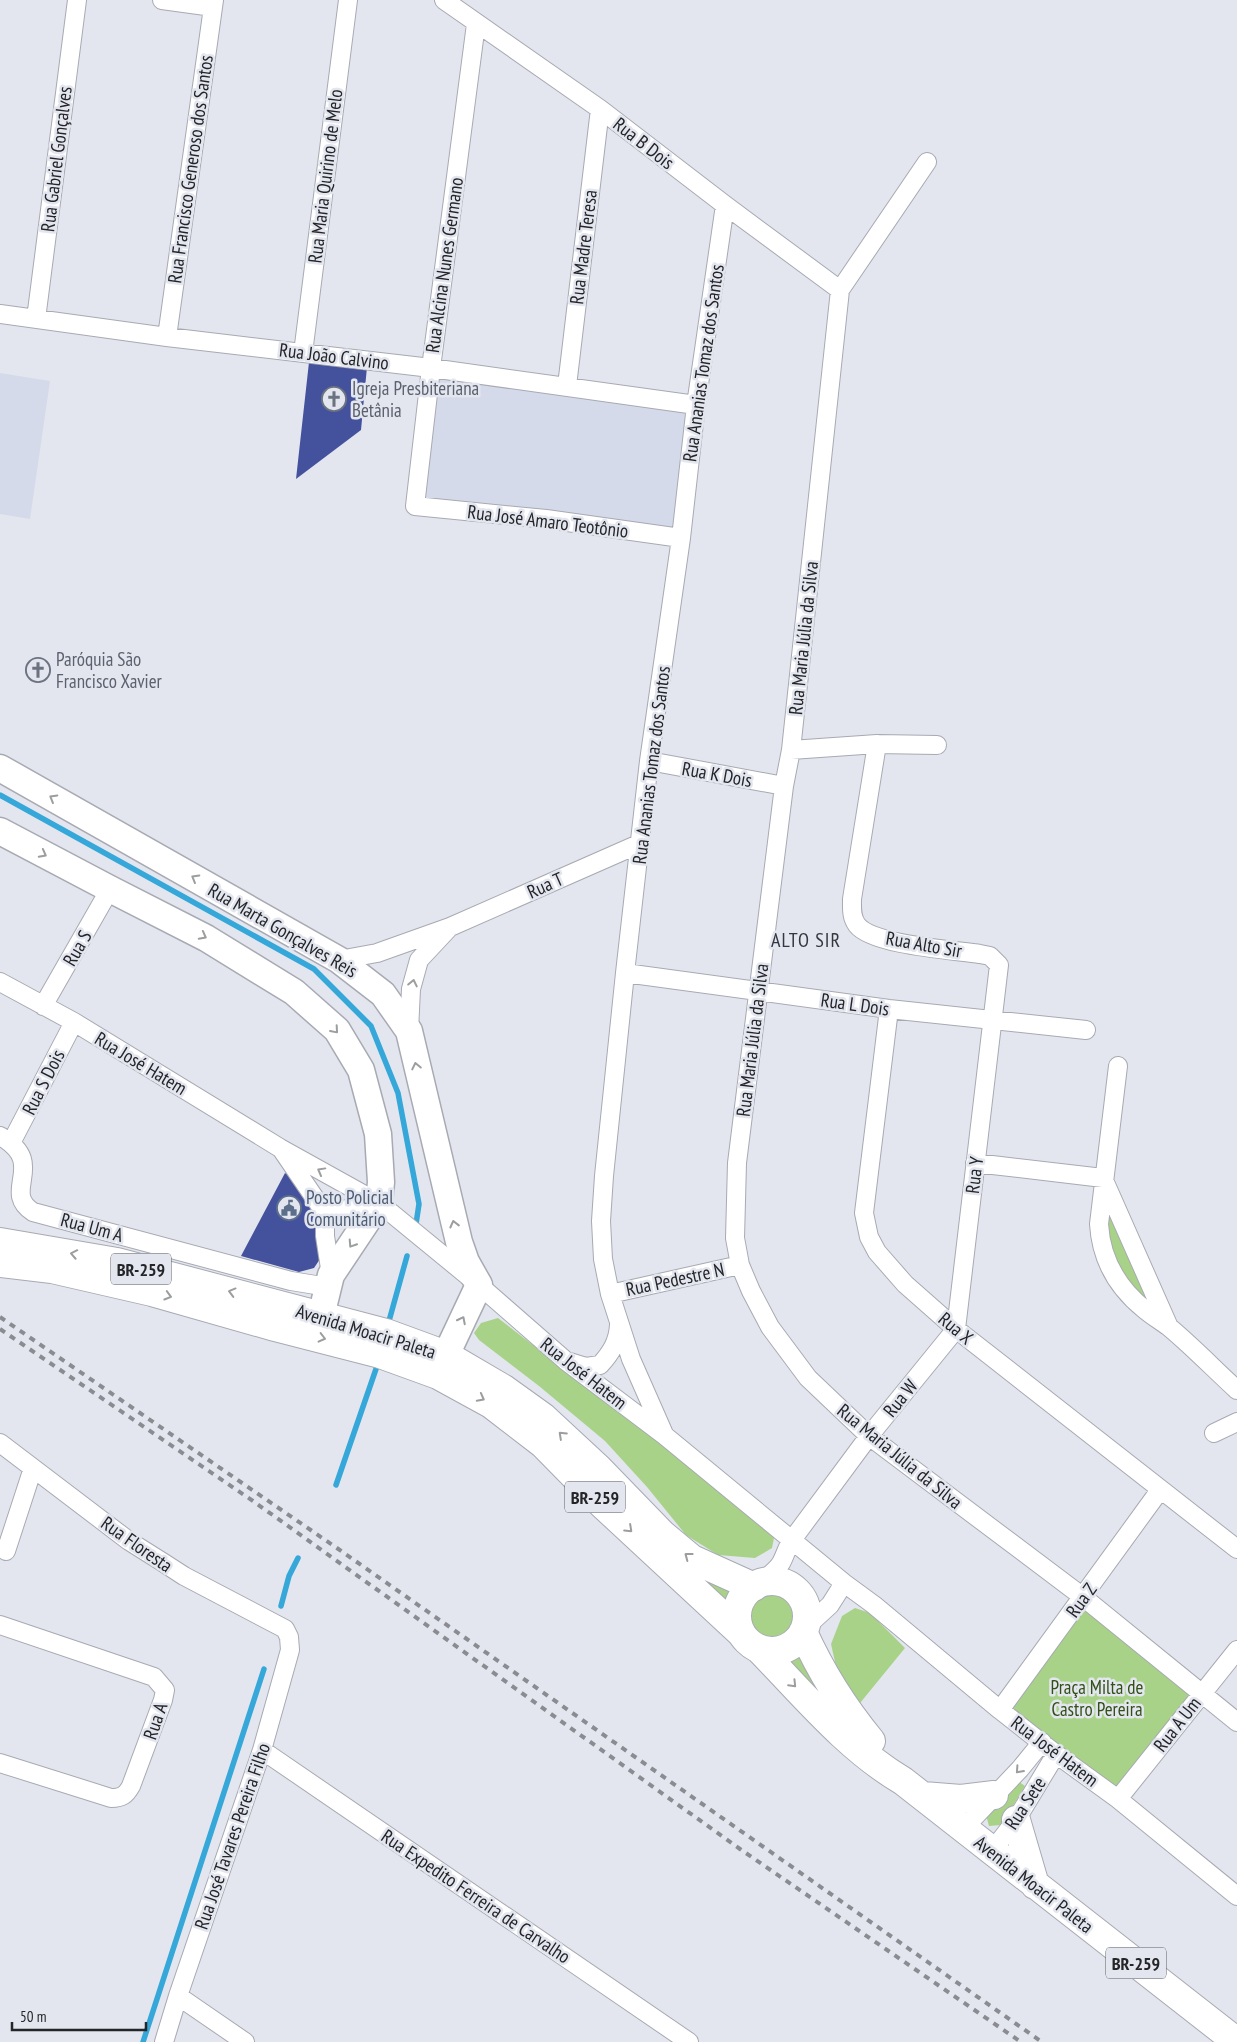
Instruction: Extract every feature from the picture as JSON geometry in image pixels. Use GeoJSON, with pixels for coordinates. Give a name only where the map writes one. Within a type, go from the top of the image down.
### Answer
{"type":"FeatureCollection","features":[{"type":"Feature","properties":{"kind":"main road","name":"Avenida Moacir Paleta"},"geometry":{"type":"LineString","coordinates":[[0,1242],[117,1262],[277,1316],[438,1375],[491,1404],[543,1444],[602,1504],[750,1641],[834,1726],[870,1758],[913,1789],[1237,2042]]}},
{"type":"Feature","properties":{"kind":"main road","name":"Avenida Moacir Paleta"},"geometry":{"type":"LineString","coordinates":[[0,1263],[52,1270],[152,1292],[277,1316],[321,1316],[386,1333],[446,1355],[504,1389],[543,1417],[598,1468],[662,1534],[692,1559],[757,1585],[770,1582],[782,1583],[800,1595],[806,1605],[807,1616],[816,1619],[820,1667],[834,1692],[845,1709],[913,1789]]}},
{"type":"Feature","properties":{"kind":"main road"},"geometry":{"type":"LineString","coordinates":[[757,1585],[746,1593],[740,1602],[738,1612],[738,1623],[750,1641],[770,1651],[790,1647],[816,1619]]}},
{"type":"Feature","properties":{"kind":"main road"},"geometry":{"type":"LineString","coordinates":[[913,1789],[961,1799],[994,1795]]}},
{"type":"Feature","properties":{"kind":"main road"},"geometry":{"type":"LineString","coordinates":[[1016,1820],[1034,1885]]}},
{"type":"Feature","properties":{"kind":"street","name":"Rua Gabriel Gonçalves"},"geometry":{"type":"LineString","coordinates":[[36,319],[77,0]]}},
{"type":"Feature","properties":{"kind":"street"},"geometry":{"type":"LineString","coordinates":[[162,0],[213,4]]}},
{"type":"Feature","properties":{"kind":"street","name":"Rua Maria Quirino de Melo"},"geometry":{"type":"LineString","coordinates":[[303,353],[348,0]]}},
{"type":"Feature","properties":{"kind":"street","name":"Rua B Dois"},"geometry":{"type":"LineString","coordinates":[[444,0],[600,109],[840,290]]}},
{"type":"Feature","properties":{"kind":"street","name":"Rua Francisco Generoso dos Santos"},"geometry":{"type":"LineString","coordinates":[[167,337],[213,4]]}},
{"type":"Feature","properties":{"kind":"street","name":"Rua Alcina Nunes Germano"},"geometry":{"type":"LineString","coordinates":[[415,506],[476,24]]}},
{"type":"Feature","properties":{"kind":"street","name":"Rua Madre Teresa"},"geometry":{"type":"LineString","coordinates":[[567,386],[600,109]]}},
{"type":"Feature","properties":{"kind":"street","name":"Rua Maria Júlia da Silva"},"geometry":{"type":"LineString","coordinates":[[927,162],[840,290],[791,750],[784,786],[737,1163],[734,1238],[740,1265],[770,1327],[808,1378],[869,1436],[1083,1598],[1237,1722]]}},
{"type":"Feature","properties":{"kind":"street","name":"Rua Ananias Tomaz dos Santos"},"geometry":{"type":"LineString","coordinates":[[664,1435],[631,1359],[610,1294],[603,1259],[601,1221],[625,973],[649,761],[681,538],[696,404],[725,205]]}},
{"type":"Feature","properties":{"kind":"street","name":"Rua João Calvino"},"geometry":{"type":"LineString","coordinates":[[0,314],[167,337],[431,368],[696,404]]}},
{"type":"Feature","properties":{"kind":"street","name":"Rua José Amaro Teotônio"},"geometry":{"type":"LineString","coordinates":[[415,506],[546,519],[681,538]]}},
{"type":"Feature","properties":{"kind":"street"},"geometry":{"type":"LineString","coordinates":[[791,750],[877,744],[937,745]]}},
{"type":"Feature","properties":{"kind":"street","name":"Rua Alto Sir"},"geometry":{"type":"LineString","coordinates":[[877,744],[852,899],[853,918],[858,927],[889,941],[990,956],[999,965],[993,1020]]}},
{"type":"Feature","properties":{"kind":"street","name":"Rua K Dois"},"geometry":{"type":"LineString","coordinates":[[649,761],[784,786]]}},
{"type":"Feature","properties":{"kind":"street","name":"Rua Marta Gonçalves Reis"},"geometry":{"type":"LineString","coordinates":[[0,768],[339,960],[383,994],[409,1031],[459,1242],[466,1262],[479,1285]]}},
{"type":"Feature","properties":{"kind":"street"},"geometry":{"type":"LineString","coordinates":[[0,831],[206,938],[294,992],[337,1030],[361,1070],[378,1134],[381,1166],[379,1203],[330,1281],[321,1316]]}},
{"type":"Feature","properties":{"kind":"street","name":"Rua T"},"geometry":{"type":"LineString","coordinates":[[339,960],[377,954],[450,926],[640,843]]}},
{"type":"Feature","properties":{"kind":"street","name":"Rua S"},"geometry":{"type":"LineString","coordinates":[[43,1006],[110,889]]}},
{"type":"Feature","properties":{"kind":"street","name":"Rua T"},"geometry":{"type":"LineString","coordinates":[[409,1031],[411,989],[419,960],[450,926]]}},
{"type":"Feature","properties":{"kind":"street","name":"Rua L Dois"},"geometry":{"type":"LineString","coordinates":[[625,973],[889,1009],[1086,1030]]}},
{"type":"Feature","properties":{"kind":"street","name":"Rua José Hatem"},"geometry":{"type":"LineString","coordinates":[[0,982],[74,1022],[280,1148],[379,1203],[479,1285],[566,1361],[664,1435],[1000,1710],[1118,1800],[1237,1896]]}},
{"type":"Feature","properties":{"kind":"street","name":"Rua X"},"geometry":{"type":"LineString","coordinates":[[889,1009],[864,1212],[869,1237],[884,1261],[905,1284],[956,1329],[1237,1549]]}},
{"type":"Feature","properties":{"kind":"street","name":"Rua Y"},"geometry":{"type":"LineString","coordinates":[[956,1329],[993,1020]]}},
{"type":"Feature","properties":{"kind":"street","name":"Rua S Dois"},"geometry":{"type":"LineString","coordinates":[[6,1140],[74,1022]]}},
{"type":"Feature","properties":{"kind":"street"},"geometry":{"type":"LineString","coordinates":[[1118,1066],[1103,1178],[1099,1224],[1100,1242],[1107,1265],[1124,1290],[1143,1309],[1169,1328],[1237,1390]]}},
{"type":"Feature","properties":{"kind":"street","name":"Rua Um A"},"geometry":{"type":"LineString","coordinates":[[6,1140],[22,1156],[18,1197],[21,1203],[33,1212],[291,1281],[330,1281]]}},
{"type":"Feature","properties":{"kind":"street","name":"Rua José Hatem"},"geometry":{"type":"LineString","coordinates":[[280,1148],[325,1213]]}},
{"type":"Feature","properties":{"kind":"street"},"geometry":{"type":"LineString","coordinates":[[975,1163],[1103,1178]]}},
{"type":"Feature","properties":{"kind":"street"},"geometry":{"type":"LineString","coordinates":[[1103,1178],[1169,1328]]}},
{"type":"Feature","properties":{"kind":"street"},"geometry":{"type":"LineString","coordinates":[[330,1281],[325,1236],[325,1213],[379,1203]]}},
{"type":"Feature","properties":{"kind":"street","name":"Rua Pedestre N"},"geometry":{"type":"LineString","coordinates":[[610,1294],[740,1265]]}},
{"type":"Feature","properties":{"kind":"street"},"geometry":{"type":"LineString","coordinates":[[446,1355],[479,1285]]}},
{"type":"Feature","properties":{"kind":"street"},"geometry":{"type":"LineString","coordinates":[[566,1361],[586,1367],[600,1366],[611,1352],[618,1336],[619,1324]]}},
{"type":"Feature","properties":{"kind":"street","name":"Rua W"},"geometry":{"type":"LineString","coordinates":[[792,1540],[869,1436],[956,1329]]}},
{"type":"Feature","properties":{"kind":"street"},"geometry":{"type":"LineString","coordinates":[[1214,1433],[1237,1422]]}},
{"type":"Feature","properties":{"kind":"street","name":"Rua Floresta"},"geometry":{"type":"LineString","coordinates":[[0,1443],[130,1541],[184,1576],[285,1629]]}},
{"type":"Feature","properties":{"kind":"street"},"geometry":{"type":"LineString","coordinates":[[6,1550],[33,1468]]}},
{"type":"Feature","properties":{"kind":"street","name":"Rua Z"},"geometry":{"type":"LineString","coordinates":[[1000,1710],[1160,1490]]}},
{"type":"Feature","properties":{"kind":"street"},"geometry":{"type":"LineString","coordinates":[[757,1585],[777,1569],[782,1561],[785,1550],[792,1540]]}},
{"type":"Feature","properties":{"kind":"street"},"geometry":{"type":"LineString","coordinates":[[816,1619],[844,1583]]}},
{"type":"Feature","properties":{"kind":"street","name":"Rua José Hatem"},"geometry":{"type":"LineString","coordinates":[[816,1619],[853,1598],[874,1605]]}},
{"type":"Feature","properties":{"kind":"street","name":"Rua A"},"geometry":{"type":"LineString","coordinates":[[0,1626],[154,1677],[165,1690],[131,1786],[126,1794],[118,1798],[111,1798],[0,1763]]}},
{"type":"Feature","properties":{"kind":"street","name":"Rua José Tavares Pereira Filho"},"geometry":{"type":"LineString","coordinates":[[164,2042],[262,1750],[290,1650],[289,1637],[285,1629]]}},
{"type":"Feature","properties":{"kind":"street","name":"Rua A Um"},"geometry":{"type":"LineString","coordinates":[[1118,1800],[1237,1650]]}},
{"type":"Feature","properties":{"kind":"street","name":"Rua Sete"},"geometry":{"type":"LineString","coordinates":[[963,1829],[1020,1769],[1042,1742]]}},
{"type":"Feature","properties":{"kind":"street","name":"Rua Expedito Ferreira de Carvalho"},"geometry":{"type":"LineString","coordinates":[[262,1750],[689,2042]]}},
{"type":"Feature","properties":{"kind":"street","name":"Rua Sete"},"geometry":{"type":"LineString","coordinates":[[992,1851],[1016,1820],[1056,1754]]}},
{"type":"Feature","properties":{"kind":"street"},"geometry":{"type":"LineString","coordinates":[[178,1996],[244,2042]]}},
{"type":"Feature","properties":{"kind":"shaded area"},"geometry":{"type":"Polygon","coordinates":[[[431,368],[696,405],[681,538],[415,506],[431,368]]]}},
{"type":"Feature","properties":{"kind":"shaded area"},"geometry":{"type":"Polygon","coordinates":[[[0,373],[50,381],[30,519],[0,514],[0,373]]]}},
{"type":"Feature","properties":{"kind":"green space"},"geometry":{"type":"Polygon","coordinates":[[[1105,1192],[1162,1317],[1111,1264],[1105,1192]]]}},
{"type":"Feature","properties":{"kind":"green space"},"geometry":{"type":"Polygon","coordinates":[[[498,1318],[775,1533],[772,1548],[755,1558],[718,1555],[686,1535],[647,1487],[605,1441],[539,1386],[479,1340],[474,1333],[481,1323],[498,1318]]]}},
{"type":"Feature","properties":{"kind":"green space"},"geometry":{"type":"Polygon","coordinates":[[[692,1574],[736,1585],[725,1607],[692,1574]]]}},
{"type":"Feature","properties":{"kind":"green space"},"geometry":{"type":"Polygon","coordinates":[[[767,1587],[779,1587],[794,1595],[802,1610],[802,1622],[794,1637],[779,1645],[767,1645],[752,1637],[744,1622],[744,1610],[752,1595],[767,1587]]]}},
{"type":"Feature","properties":{"kind":"green space","name":"Praça Milta de Castro Pereira"},"geometry":{"type":"Polygon","coordinates":[[[1083,1597],[1202,1693],[1118,1799],[1000,1710],[1083,1597]]]}},
{"type":"Feature","properties":{"kind":"green space"},"geometry":{"type":"Polygon","coordinates":[[[855,1608],[870,1613],[905,1648],[856,1708],[839,1680],[831,1644],[842,1616],[855,1608]]]}},
{"type":"Feature","properties":{"kind":"green space"},"geometry":{"type":"Polygon","coordinates":[[[802,1649],[840,1712],[785,1663],[802,1649]]]}},
{"type":"Feature","properties":{"kind":"green space"},"geometry":{"type":"Polygon","coordinates":[[[1018,1781],[1025,1786],[1001,1825],[989,1826],[986,1815],[1018,1781]]]}},
{"type":"Feature","properties":{"kind":"building","name":"Igreja Presbiteriana Betânia"},"geometry":{"type":"Polygon","coordinates":[[[309,362],[367,367],[361,430],[296,479],[309,362]]]}},
{"type":"Feature","properties":{"kind":"building","name":"Posto Policial Comunitário"},"geometry":{"type":"Polygon","coordinates":[[[285,1173],[304,1185],[319,1232],[322,1256],[314,1268],[299,1272],[241,1256],[285,1173]]]}},
{"type":"Feature","properties":{"kind":"waterway"},"geometry":{"type":"LineString","coordinates":[[0,795],[314,969],[371,1026],[398,1093],[419,1204],[416,1224]]}},
{"type":"Feature","properties":{"kind":"waterway"},"geometry":{"type":"LineString","coordinates":[[389,1321],[407,1256]]}},
{"type":"Feature","properties":{"kind":"waterway"},"geometry":{"type":"LineString","coordinates":[[336,1485],[376,1369]]}},
{"type":"Feature","properties":{"kind":"waterway"},"geometry":{"type":"LineString","coordinates":[[281,1606],[289,1576],[298,1558]]}},
{"type":"Feature","properties":{"kind":"waterway"},"geometry":{"type":"LineString","coordinates":[[143,2042],[264,1669]]}},
{"type":"Feature","properties":{"kind":"railway"},"geometry":{"type":"LineString","coordinates":[[0,1317],[334,1546],[1042,2042]]}},
{"type":"Feature","properties":{"kind":"railway"},"geometry":{"type":"LineString","coordinates":[[0,1329],[253,1501],[740,1849],[1021,2042]]}},
{"type":"Feature","properties":{"kind":"place","name":"Igreja Presbiteriana Betânia"},"geometry":{"type":"Point","coordinates":[334,399]}},
{"type":"Feature","properties":{"kind":"place","name":"Paróquia São Francisco Xavier"},"geometry":{"type":"Point","coordinates":[38,670]}},
{"type":"Feature","properties":{"kind":"place","name":"Posto Policial Comunitário"},"geometry":{"type":"Point","coordinates":[289,1208]}},
{"type":"Feature","properties":{"kind":"district","name":"ALTO SIR"},"geometry":{"type":"Point","coordinates":[806,940]}}]}
